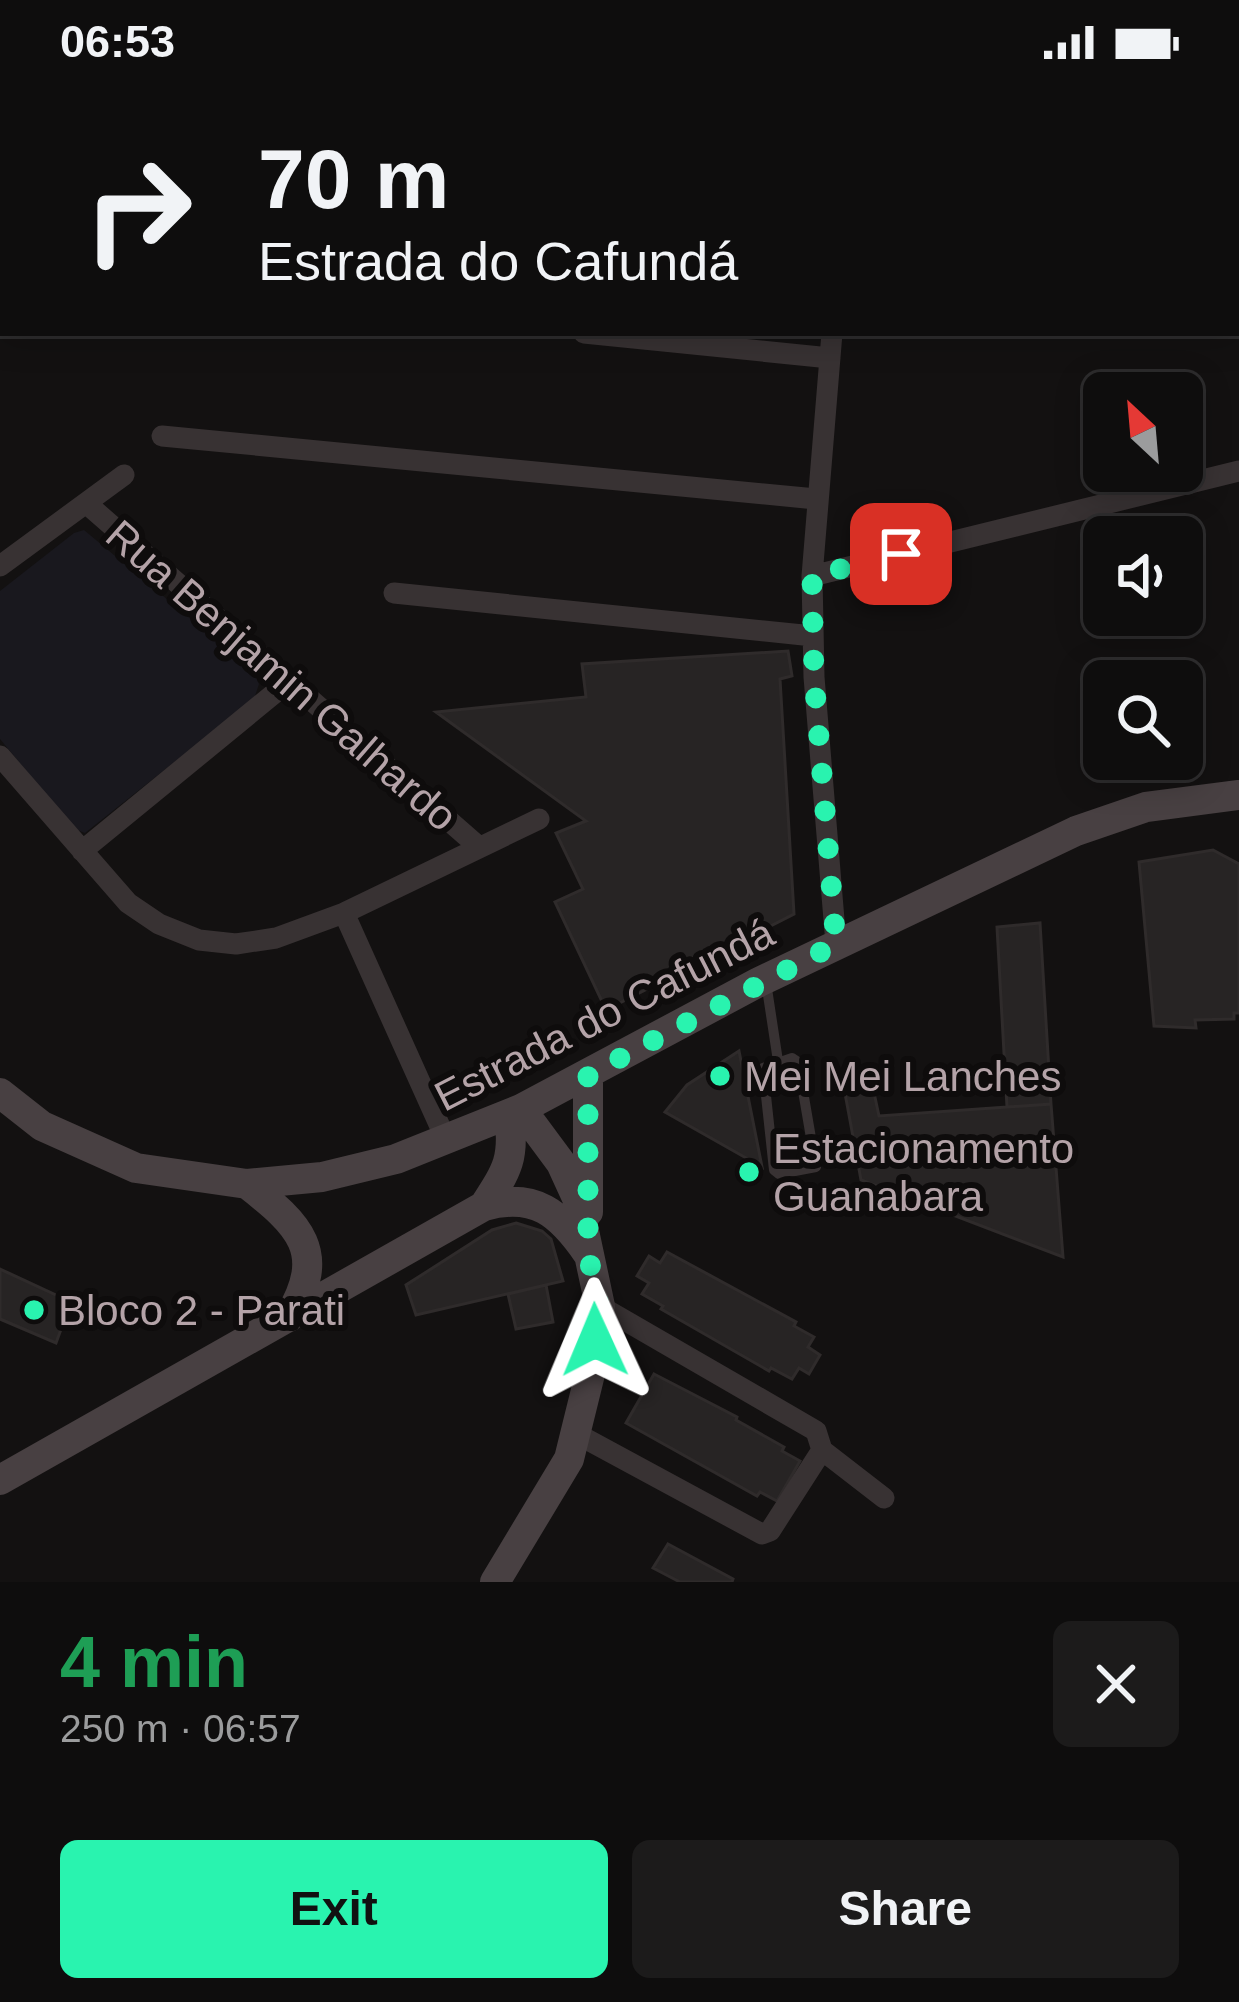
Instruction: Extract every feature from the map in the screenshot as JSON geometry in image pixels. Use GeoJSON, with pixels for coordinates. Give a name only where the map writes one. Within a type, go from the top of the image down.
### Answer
{"type":"FeatureCollection","features":[{"type":"Feature","properties":{"kind":"main road","name":"Estrada do Cafundá"},"geometry":{"type":"LineString","coordinates":[[0,1093],[42,1126],[136,1168],[247,1184],[322,1177],[447,1142],[515,1112],[765,979],[1076,831],[1146,807],[1239,795]]}},
{"type":"Feature","properties":{"kind":"main road"},"geometry":{"type":"LineString","coordinates":[[588,1075],[588,1254]]}},
{"type":"Feature","properties":{"kind":"main road"},"geometry":{"type":"LineString","coordinates":[[484,1206],[509,1167],[515,1112]]}},
{"type":"Feature","properties":{"kind":"main road"},"geometry":{"type":"LineString","coordinates":[[494,1582],[568,1460],[577,1434],[599,1306],[577,1198],[561,1163],[515,1112]]}},
{"type":"Feature","properties":{"kind":"main road"},"geometry":{"type":"LineString","coordinates":[[247,1184],[286,1214],[303,1240],[310,1267],[306,1288],[290,1317]]}},
{"type":"Feature","properties":{"kind":"main road"},"geometry":{"type":"LineString","coordinates":[[0,1480],[484,1206],[508,1199],[550,1211],[572,1229],[588,1254]]}},
{"type":"Feature","properties":{"kind":"street"},"geometry":{"type":"LineString","coordinates":[[614,336],[830,358]]}},
{"type":"Feature","properties":{"kind":"street"},"geometry":{"type":"LineString","coordinates":[[832,336],[812,576],[836,944]]}},
{"type":"Feature","properties":{"kind":"street"},"geometry":{"type":"LineString","coordinates":[[162,436],[816,499]]}},
{"type":"Feature","properties":{"kind":"street"},"geometry":{"type":"LineString","coordinates":[[812,576],[1239,471]]}},
{"type":"Feature","properties":{"kind":"street"},"geometry":{"type":"LineString","coordinates":[[0,566],[124,475]]}},
{"type":"Feature","properties":{"kind":"street","name":"Rua Benjamin Galhardo"},"geometry":{"type":"LineString","coordinates":[[86,503],[479,848]]}},
{"type":"Feature","properties":{"kind":"street"},"geometry":{"type":"LineString","coordinates":[[394,593],[814,636]]}},
{"type":"Feature","properties":{"kind":"street"},"geometry":{"type":"LineString","coordinates":[[82,851],[287,683]]}},
{"type":"Feature","properties":{"kind":"street"},"geometry":{"type":"LineString","coordinates":[[0,756],[128,903],[159,924],[200,940],[236,944],[276,938],[344,913],[539,819]]}},
{"type":"Feature","properties":{"kind":"street"},"geometry":{"type":"LineString","coordinates":[[344,913],[447,1142]]}},
{"type":"Feature","properties":{"kind":"street"},"geometry":{"type":"LineString","coordinates":[[599,1306],[816,1431],[822,1450],[884,1498]]}},
{"type":"Feature","properties":{"kind":"street"},"geometry":{"type":"LineString","coordinates":[[577,1434],[762,1534],[770,1532],[822,1450]]}},
{"type":"Feature","properties":{"kind":"lane"},"geometry":{"type":"LineString","coordinates":[[765,979],[778,1061]]}},
{"type":"Feature","properties":{"kind":"lane"},"geometry":{"type":"LineString","coordinates":[[792,1058],[798,1062],[814,1170],[779,1174],[774,1170],[763,1068],[778,1061],[792,1058]]}},
{"type":"Feature","properties":{"kind":"shaded area"},"geometry":{"type":"Polygon","coordinates":[[[84,530],[253,671],[259,684],[254,699],[85,833],[74,829],[0,739],[0,591],[84,530]]]}},
{"type":"Feature","properties":{"kind":"building"},"geometry":{"type":"Polygon","coordinates":[[[788,651],[792,676],[780,679],[794,914],[606,1010],[555,902],[583,889],[556,833],[586,821],[436,712],[586,697],[582,664],[788,651]]]}},
{"type":"Feature","properties":{"kind":"building"},"geometry":{"type":"Polygon","coordinates":[[[1213,850],[1239,864],[1239,1013],[1234,1013],[1234,1019],[1195,1020],[1196,1028],[1154,1026],[1139,862],[1213,850]]]}},
{"type":"Feature","properties":{"kind":"building"},"geometry":{"type":"Polygon","coordinates":[[[1040,923],[1051,1104],[1007,1107],[997,927],[1040,923]]]}},
{"type":"Feature","properties":{"kind":"building"},"geometry":{"type":"Polygon","coordinates":[[[739,1051],[762,1167],[665,1112],[687,1085],[739,1051]]]}},
{"type":"Feature","properties":{"kind":"building"},"geometry":{"type":"Polygon","coordinates":[[[870,1074],[879,1116],[1051,1104],[1063,1257],[861,1180],[842,1077],[870,1074]]]}},
{"type":"Feature","properties":{"kind":"building"},"geometry":{"type":"Polygon","coordinates":[[[516,1223],[551,1239],[563,1281],[416,1315],[406,1285],[492,1230],[516,1223]]]}},
{"type":"Feature","properties":{"kind":"building"},"geometry":{"type":"Polygon","coordinates":[[[667,1252],[796,1322],[794,1326],[814,1337],[808,1347],[820,1355],[809,1374],[799,1368],[792,1379],[769,1371],[642,1294],[649,1283],[637,1276],[649,1256],[660,1263],[667,1252]]]}},
{"type":"Feature","properties":{"kind":"building","name":"Bloco 2 - Parati"},"geometry":{"type":"Polygon","coordinates":[[[0,1269],[71,1302],[56,1343],[0,1319],[0,1269]]]}},
{"type":"Feature","properties":{"kind":"building"},"geometry":{"type":"Polygon","coordinates":[[[546,1285],[553,1322],[516,1329],[508,1294],[546,1285]]]}},
{"type":"Feature","properties":{"kind":"building"},"geometry":{"type":"Polygon","coordinates":[[[654,1374],[737,1417],[800,1461],[777,1501],[760,1492],[757,1496],[626,1423],[654,1374]]]}},
{"type":"Feature","properties":{"kind":"building"},"geometry":{"type":"Polygon","coordinates":[[[668,1544],[732,1582],[680,1582],[653,1568],[668,1544]]]}},
{"type":"Feature","properties":{"kind":"place","name":"Mei Mei Lanches"},"geometry":{"type":"Point","coordinates":[720,1076]}},
{"type":"Feature","properties":{"kind":"place","name":"Estacionamento Guanabara"},"geometry":{"type":"Point","coordinates":[749,1172]}},
{"type":"Feature","properties":{"kind":"place","name":"Bloco 2 - Parati"},"geometry":{"type":"Point","coordinates":[34,1310]}},
{"type":"Feature","properties":{"kind":"route"},"geometry":{"type":"LineString","coordinates":[[595,1340],[599,1306],[588,1254],[588,1075],[836,944],[814,677],[812,576],[901,554]]}}]}
